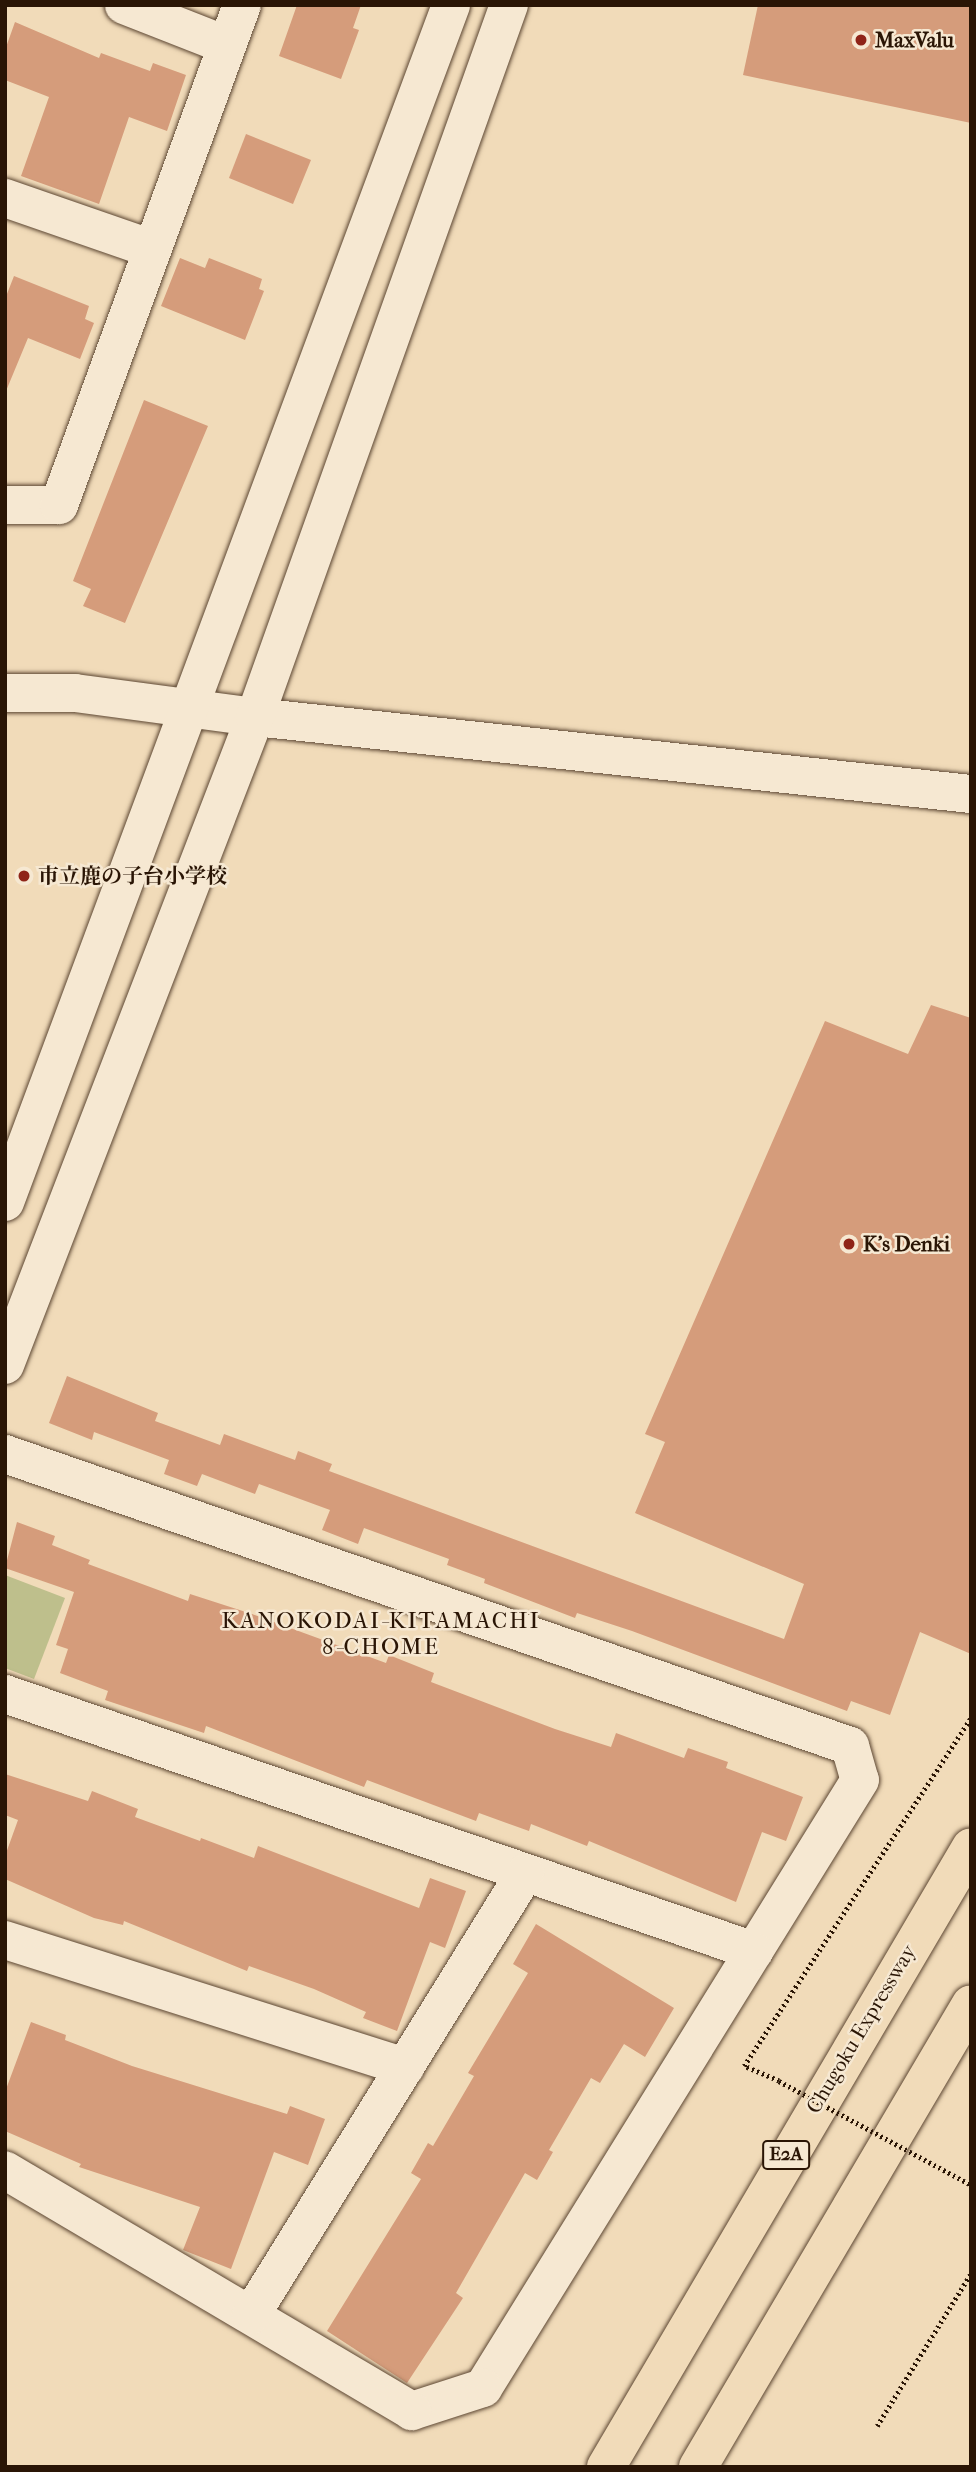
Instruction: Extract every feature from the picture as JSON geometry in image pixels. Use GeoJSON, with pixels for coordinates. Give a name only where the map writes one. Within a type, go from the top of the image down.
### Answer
{"type":"FeatureCollection","features":[{"type":"Feature","properties":{"kind":"highway","name":"Chugoku Expressway"},"geometry":{"type":"LineString","coordinates":[[606,2467],[971,1847]]}},
{"type":"Feature","properties":{"kind":"highway"},"geometry":{"type":"LineString","coordinates":[[698,2467],[971,2004]]}},
{"type":"Feature","properties":{"kind":"street"},"geometry":{"type":"LineString","coordinates":[[124,5],[226,45]]}},
{"type":"Feature","properties":{"kind":"street"},"geometry":{"type":"LineString","coordinates":[[5,506],[59,505],[149,247],[242,5]]}},
{"type":"Feature","properties":{"kind":"street"},"geometry":{"type":"LineString","coordinates":[[5,1202],[192,709],[451,5]]}},
{"type":"Feature","properties":{"kind":"street"},"geometry":{"type":"LineString","coordinates":[[5,1365],[255,717],[509,5]]}},
{"type":"Feature","properties":{"kind":"street"},"geometry":{"type":"LineString","coordinates":[[5,198],[149,247]]}},
{"type":"Feature","properties":{"kind":"street"},"geometry":{"type":"LineString","coordinates":[[5,693],[75,693],[255,717],[971,794]]}},
{"type":"Feature","properties":{"kind":"street"},"geometry":{"type":"LineString","coordinates":[[5,1454],[850,1746],[860,1780],[483,2388],[412,2411],[5,2170]]}},
{"type":"Feature","properties":{"kind":"street"},"geometry":{"type":"LineString","coordinates":[[5,1694],[754,1951]]}},
{"type":"Feature","properties":{"kind":"street"},"geometry":{"type":"LineString","coordinates":[[251,2315],[524,1873]]}},
{"type":"Feature","properties":{"kind":"street"},"geometry":{"type":"LineString","coordinates":[[5,1940],[405,2067]]}},
{"type":"Feature","properties":{"kind":"path"},"geometry":{"type":"LineString","coordinates":[[971,1718],[744,2066],[779,2081],[971,2185]]}},
{"type":"Feature","properties":{"kind":"path"},"geometry":{"type":"LineString","coordinates":[[877,2426],[971,2273]]}},
{"type":"Feature","properties":{"kind":"green space"},"geometry":{"type":"Polygon","coordinates":[[[5,1575],[65,1598],[34,1679],[5,1668],[5,1575]]]}},
{"type":"Feature","properties":{"kind":"building"},"geometry":{"type":"Polygon","coordinates":[[[297,5],[361,5],[353,28],[359,30],[341,79],[279,56],[297,5]]]}},
{"type":"Feature","properties":{"kind":"building","name":"MaxValu"},"geometry":{"type":"Polygon","coordinates":[[[758,5],[971,5],[971,123],[743,75],[758,5]]]}},
{"type":"Feature","properties":{"kind":"building"},"geometry":{"type":"Polygon","coordinates":[[[15,22],[99,58],[101,53],[150,71],[153,63],[186,75],[167,131],[129,117],[99,204],[21,176],[49,97],[5,80],[5,50],[15,22]]]}},
{"type":"Feature","properties":{"kind":"building"},"geometry":{"type":"Polygon","coordinates":[[[246,134],[311,160],[293,204],[229,178],[246,134]]]}},
{"type":"Feature","properties":{"kind":"building"},"geometry":{"type":"Polygon","coordinates":[[[180,258],[205,268],[209,258],[262,279],[259,289],[264,291],[245,340],[161,306],[180,258]]]}},
{"type":"Feature","properties":{"kind":"building"},"geometry":{"type":"Polygon","coordinates":[[[14,276],[89,306],[85,319],[94,323],[80,359],[28,338],[6,391],[5,299],[14,276]]]}},
{"type":"Feature","properties":{"kind":"building"},"geometry":{"type":"Polygon","coordinates":[[[144,400],[208,426],[125,623],[83,606],[91,589],[73,581],[144,400]]]}},
{"type":"Feature","properties":{"kind":"building","name":"K's Denki"},"geometry":{"type":"Polygon","coordinates":[[[931,1005],[971,1018],[971,1654],[920,1632],[890,1715],[851,1701],[847,1711],[632,1631],[577,1613],[575,1618],[484,1583],[485,1579],[447,1565],[449,1559],[364,1528],[358,1544],[322,1530],[330,1510],[259,1484],[255,1494],[202,1474],[197,1486],[164,1474],[169,1460],[94,1432],[92,1440],[49,1423],[67,1376],[158,1413],[155,1421],[220,1445],[224,1434],[295,1460],[298,1451],[332,1464],[329,1471],[784,1639],[804,1584],[635,1513],[665,1442],[645,1434],[825,1021],[908,1054],[931,1005]]]}},
{"type":"Feature","properties":{"kind":"building"},"geometry":{"type":"Polygon","coordinates":[[[17,1522],[55,1536],[52,1545],[90,1560],[88,1564],[188,1601],[190,1594],[386,1663],[389,1655],[434,1673],[431,1682],[611,1747],[616,1733],[684,1758],[688,1748],[728,1762],[726,1768],[803,1797],[786,1841],[762,1832],[736,1902],[589,1841],[587,1846],[531,1824],[529,1831],[479,1813],[476,1821],[367,1780],[364,1787],[206,1726],[204,1733],[105,1700],[108,1691],[60,1673],[68,1649],[56,1645],[74,1592],[5,1568],[17,1522]]]}},
{"type":"Feature","properties":{"kind":"building"},"geometry":{"type":"Polygon","coordinates":[[[5,1774],[88,1801],[92,1791],[138,1809],[135,1817],[200,1841],[201,1838],[254,1858],[258,1846],[419,1908],[430,1878],[466,1891],[445,1948],[430,1942],[397,2031],[363,2018],[366,2012],[314,1989],[249,1966],[247,1971],[124,1921],[123,1925],[94,1918],[5,1879],[5,1856],[18,1820],[5,1815],[5,1774]]]}},
{"type":"Feature","properties":{"kind":"building"},"geometry":{"type":"Polygon","coordinates":[[[536,1924],[674,2008],[645,2057],[624,2044],[600,2083],[591,2078],[549,2150],[553,2152],[537,2180],[525,2173],[456,2293],[463,2298],[407,2383],[327,2331],[421,2179],[411,2173],[428,2143],[433,2146],[474,2076],[468,2073],[528,1973],[513,1964],[536,1924]]]}},
{"type":"Feature","properties":{"kind":"building"},"geometry":{"type":"Polygon","coordinates":[[[31,2022],[66,2035],[65,2040],[132,2066],[287,2114],[290,2106],[325,2119],[308,2165],[274,2152],[231,2269],[183,2250],[200,2207],[79,2167],[81,2164],[5,2131],[5,2092],[31,2022]]]}},
{"type":"Feature","properties":{"kind":"place","name":"MaxValu"},"geometry":{"type":"Point","coordinates":[861,40]}},
{"type":"Feature","properties":{"kind":"place","name":"市立鹿の子台小学校"},"geometry":{"type":"Point","coordinates":[24,876]}},
{"type":"Feature","properties":{"kind":"place","name":"K's Denki"},"geometry":{"type":"Point","coordinates":[849,1244]}},
{"type":"Feature","properties":{"kind":"district","name":"KANOKODAI-KITAMACHI 8-CHOME"},"geometry":{"type":"Point","coordinates":[381,1634]}}]}
